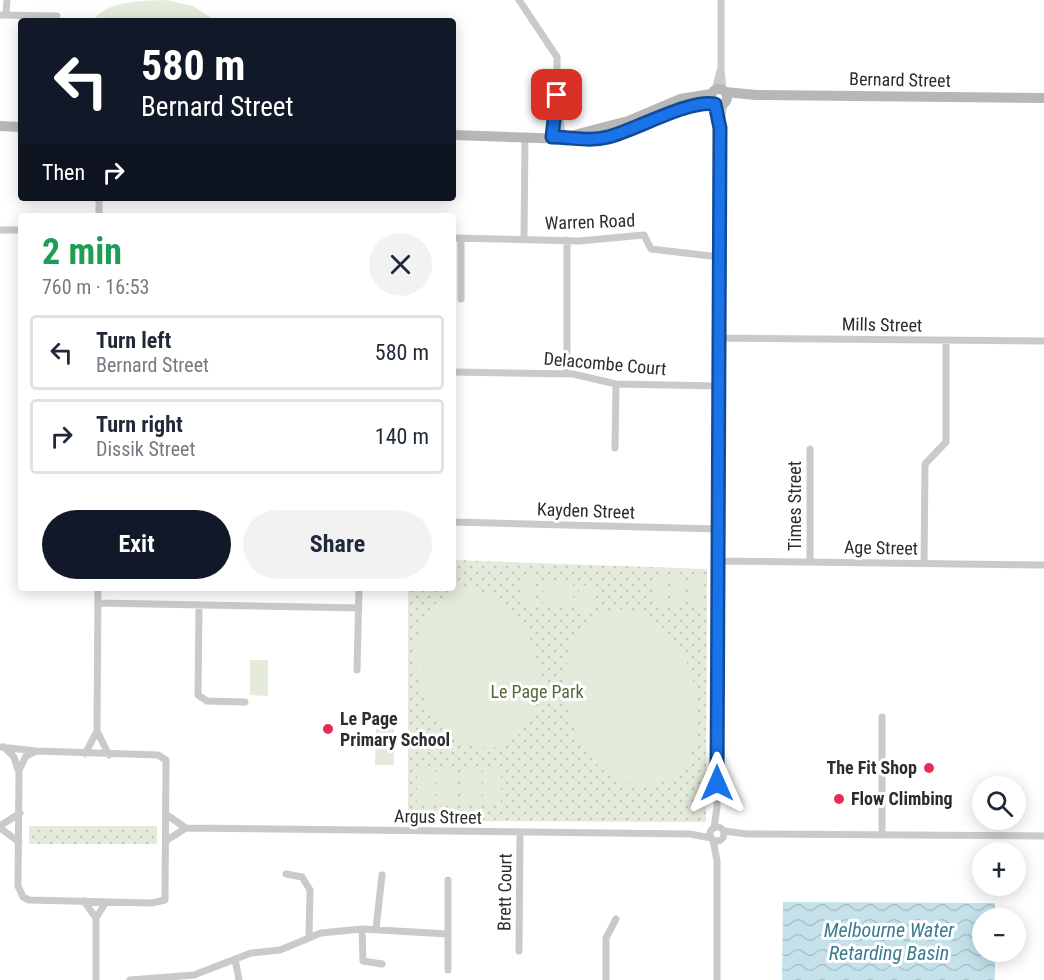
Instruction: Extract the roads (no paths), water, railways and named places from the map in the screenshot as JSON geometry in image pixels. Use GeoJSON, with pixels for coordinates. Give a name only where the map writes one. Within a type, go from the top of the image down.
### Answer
{"type":"FeatureCollection","features":[{"type":"Feature","properties":{"kind":"street"},"geometry":{"type":"LineString","coordinates":[[7,0],[3,15],[57,16]]}},
{"type":"Feature","properties":{"kind":"street"},"geometry":{"type":"LineString","coordinates":[[519,0],[555,52],[557,137]]}},
{"type":"Feature","properties":{"kind":"street"},"geometry":{"type":"LineString","coordinates":[[717,980],[721,0]]}},
{"type":"Feature","properties":{"kind":"street","name":"Bernard Street"},"geometry":{"type":"LineString","coordinates":[[456,135],[557,137],[607,128],[672,101],[719,97],[756,95],[1044,98]]}},
{"type":"Feature","properties":{"kind":"street"},"geometry":{"type":"LineString","coordinates":[[0,126],[18,127]]}},
{"type":"Feature","properties":{"kind":"street"},"geometry":{"type":"LineString","coordinates":[[524,239],[525,136]]}},
{"type":"Feature","properties":{"kind":"street"},"geometry":{"type":"LineString","coordinates":[[0,230],[18,230]]}},
{"type":"Feature","properties":{"kind":"street","name":"Warren Road"},"geometry":{"type":"LineString","coordinates":[[457,238],[567,240],[644,235],[651,249],[719,257]]}},
{"type":"Feature","properties":{"kind":"street"},"geometry":{"type":"LineString","coordinates":[[457,238],[461,298]]}},
{"type":"Feature","properties":{"kind":"street"},"geometry":{"type":"LineString","coordinates":[[567,240],[567,374]]}},
{"type":"Feature","properties":{"kind":"street","name":"Mills Street"},"geometry":{"type":"LineString","coordinates":[[719,338],[1044,341]]}},
{"type":"Feature","properties":{"kind":"street"},"geometry":{"type":"LineString","coordinates":[[924,564],[925,464],[946,442],[946,340]]}},
{"type":"Feature","properties":{"kind":"street","name":"Delacombe Court"},"geometry":{"type":"LineString","coordinates":[[456,372],[567,374],[616,384],[719,386]]}},
{"type":"Feature","properties":{"kind":"street"},"geometry":{"type":"LineString","coordinates":[[615,448],[616,384]]}},
{"type":"Feature","properties":{"kind":"street","name":"Times Street"},"geometry":{"type":"LineString","coordinates":[[810,449],[810,562]]}},
{"type":"Feature","properties":{"kind":"street","name":"Kayden Street"},"geometry":{"type":"LineString","coordinates":[[456,522],[718,530]]}},
{"type":"Feature","properties":{"kind":"street","name":"Age Street"},"geometry":{"type":"LineString","coordinates":[[718,561],[1044,565]]}},
{"type":"Feature","properties":{"kind":"street"},"geometry":{"type":"LineString","coordinates":[[98,591],[97,730],[109,755]]}},
{"type":"Feature","properties":{"kind":"street"},"geometry":{"type":"LineString","coordinates":[[357,670],[359,591]]}},
{"type":"Feature","properties":{"kind":"street"},"geometry":{"type":"LineString","coordinates":[[98,603],[359,608]]}},
{"type":"Feature","properties":{"kind":"street"},"geometry":{"type":"LineString","coordinates":[[199,605],[198,695],[207,701],[245,702]]}},
{"type":"Feature","properties":{"kind":"street"},"geometry":{"type":"LineString","coordinates":[[882,717],[882,835]]}},
{"type":"Feature","properties":{"kind":"street"},"geometry":{"type":"LineString","coordinates":[[85,754],[97,730]]}},
{"type":"Feature","properties":{"kind":"street"},"geometry":{"type":"LineString","coordinates":[[2,747],[36,752],[158,755],[166,760],[165,900],[152,903],[23,897],[18,886],[19,770],[14,757],[2,747]]}},
{"type":"Feature","properties":{"kind":"street"},"geometry":{"type":"LineString","coordinates":[[19,770],[26,756],[36,752]]}},
{"type":"Feature","properties":{"kind":"street"},"geometry":{"type":"LineString","coordinates":[[19,842],[0,827],[20,813]]}},
{"type":"Feature","properties":{"kind":"street"},"geometry":{"type":"LineString","coordinates":[[167,816],[186,828],[167,840]]}},
{"type":"Feature","properties":{"kind":"street","name":"Argus Street"},"geometry":{"type":"LineString","coordinates":[[186,828],[520,833],[1044,836]]}},
{"type":"Feature","properties":{"kind":"street","name":"Brett Court"},"geometry":{"type":"LineString","coordinates":[[519,951],[520,833]]}},
{"type":"Feature","properties":{"kind":"street"},"geometry":{"type":"LineString","coordinates":[[286,874],[302,877],[310,890],[309,937]]}},
{"type":"Feature","properties":{"kind":"street"},"geometry":{"type":"LineString","coordinates":[[376,929],[382,875]]}},
{"type":"Feature","properties":{"kind":"street"},"geometry":{"type":"LineString","coordinates":[[448,880],[448,970]]}},
{"type":"Feature","properties":{"kind":"street"},"geometry":{"type":"LineString","coordinates":[[84,901],[96,918]]}},
{"type":"Feature","properties":{"kind":"street"},"geometry":{"type":"LineString","coordinates":[[96,980],[96,918],[106,902]]}},
{"type":"Feature","properties":{"kind":"street"},"geometry":{"type":"LineString","coordinates":[[606,980],[606,938],[616,919]]}},
{"type":"Feature","properties":{"kind":"street"},"geometry":{"type":"LineString","coordinates":[[362,929],[363,961],[382,964]]}},
{"type":"Feature","properties":{"kind":"street"},"geometry":{"type":"LineString","coordinates":[[130,980],[194,975],[251,953],[280,950],[309,937],[362,929],[448,934]]}},
{"type":"Feature","properties":{"kind":"street"},"geometry":{"type":"LineString","coordinates":[[235,959],[239,980]]}},
{"type":"Feature","properties":{"kind":"water","name":"Melbourne Water Retarding Basin"},"geometry":{"type":"Polygon","coordinates":[[[783,902],[995,903],[995,908],[972,908],[972,962],[995,962],[995,980],[782,980],[783,902]]]}},
{"type":"Feature","properties":{"kind":"place","name":"Le Page Primary School"},"geometry":{"type":"Point","coordinates":[328,729]}},
{"type":"Feature","properties":{"kind":"place","name":"The Fit Shop"},"geometry":{"type":"Point","coordinates":[929,768]}},
{"type":"Feature","properties":{"kind":"place","name":"Flow Climbing"},"geometry":{"type":"Point","coordinates":[839,799]}},
{"type":"Feature","properties":{"kind":"park label","name":"Le Page Park"},"geometry":{"type":"Point","coordinates":[537,692]}}]}
